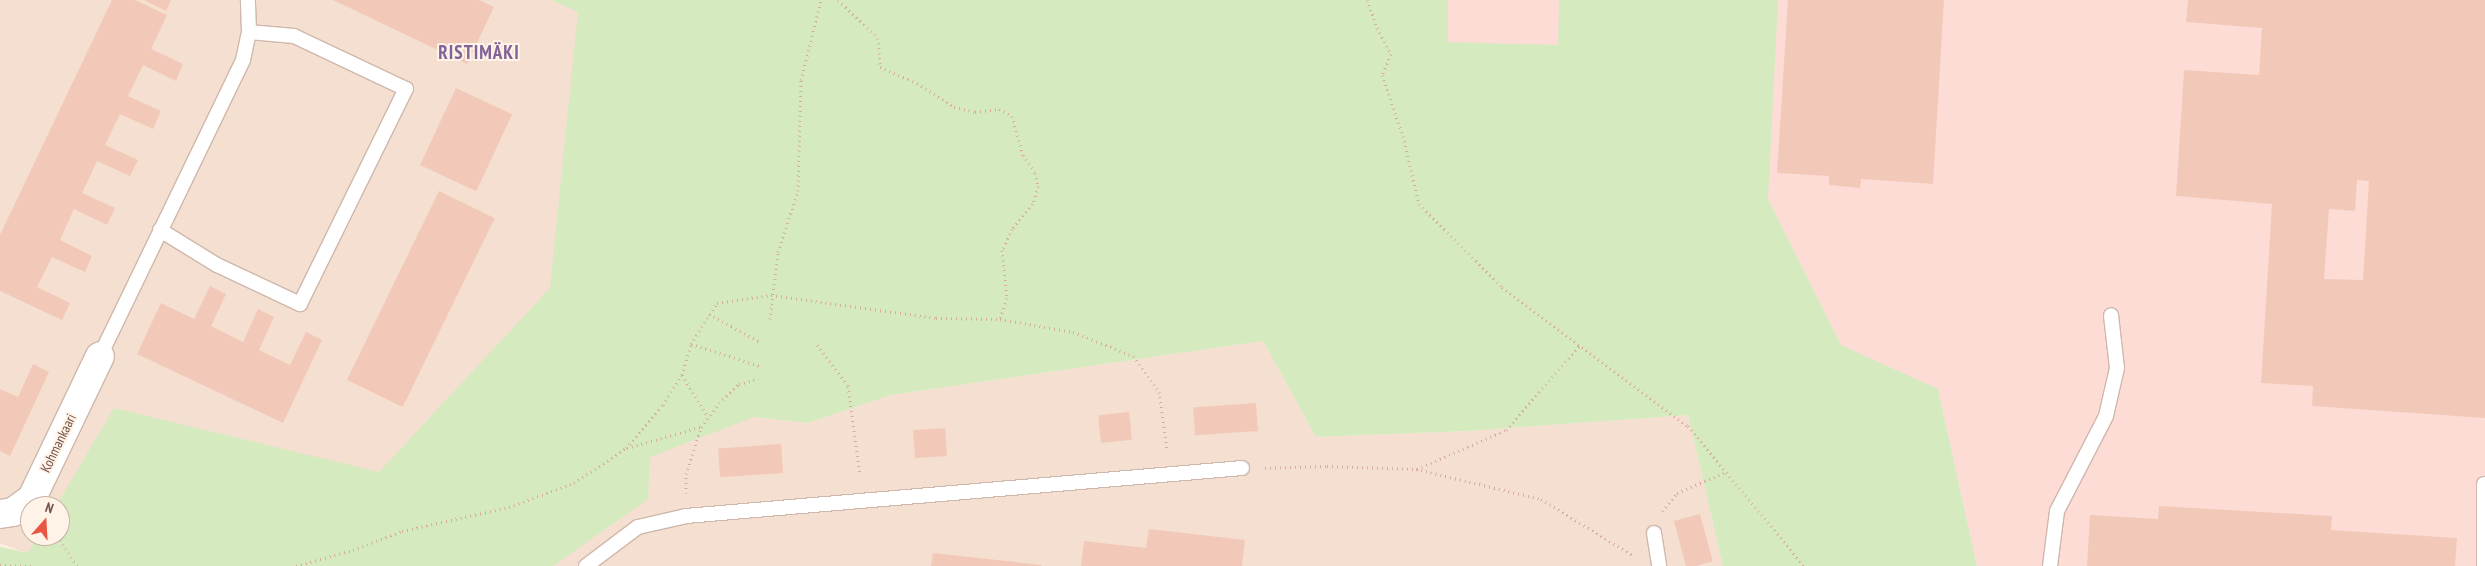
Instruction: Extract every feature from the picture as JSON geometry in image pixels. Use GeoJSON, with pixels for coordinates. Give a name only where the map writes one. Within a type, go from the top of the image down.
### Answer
{"type":"FeatureCollection","features":[{"type":"Feature","properties":{"kind":"street","name":"Kohmankaari"},"geometry":{"type":"LineString","coordinates":[[0,514],[13,512],[32,498],[100,356]]}},
{"type":"Feature","properties":{"kind":"lane"},"geometry":{"type":"LineString","coordinates":[[100,356],[242,60],[249,32],[248,0]]}},
{"type":"Feature","properties":{"kind":"lane"},"geometry":{"type":"LineString","coordinates":[[160,230],[217,265],[300,304],[406,89],[294,36],[249,32]]}},
{"type":"Feature","properties":{"kind":"lane"},"geometry":{"type":"LineString","coordinates":[[2050,566],[2057,511],[2106,416],[2117,368],[2111,315]]}},
{"type":"Feature","properties":{"kind":"lane"},"geometry":{"type":"LineString","coordinates":[[586,566],[638,527],[686,516],[1242,468]]}},
{"type":"Feature","properties":{"kind":"lane"},"geometry":{"type":"LineString","coordinates":[[2484,484],[2484,566]]}},
{"type":"Feature","properties":{"kind":"lane"},"geometry":{"type":"LineString","coordinates":[[1654,533],[1659,566]]}},
{"type":"Feature","properties":{"kind":"path"},"geometry":{"type":"LineString","coordinates":[[770,319],[771,295],[778,252],[798,191],[801,80],[820,0]]}},
{"type":"Feature","properties":{"kind":"path"},"geometry":{"type":"LineString","coordinates":[[838,0],[878,38],[880,67],[918,83],[954,107],[975,112],[999,109],[1012,116],[1023,155],[1035,173],[1038,186],[1033,204],[1012,228],[1002,250],[1007,298],[1000,319]]}},
{"type":"Feature","properties":{"kind":"path"},"geometry":{"type":"LineString","coordinates":[[1368,0],[1377,28],[1391,54],[1382,75],[1404,136],[1419,204],[1502,287],[1688,426],[1804,566]]}},
{"type":"Feature","properties":{"kind":"path"},"geometry":{"type":"LineString","coordinates":[[626,448],[682,375],[691,344],[717,304],[771,295],[936,318],[1000,319],[1073,332],[1133,356],[1159,392],[1171,473]]}},
{"type":"Feature","properties":{"kind":"path"},"geometry":{"type":"LineString","coordinates":[[709,314],[762,343]]}},
{"type":"Feature","properties":{"kind":"path"},"geometry":{"type":"LineString","coordinates":[[691,344],[760,366]]}},
{"type":"Feature","properties":{"kind":"path"},"geometry":{"type":"LineString","coordinates":[[817,345],[848,386],[863,501]]}},
{"type":"Feature","properties":{"kind":"path"},"geometry":{"type":"LineString","coordinates":[[1416,469],[1506,430],[1580,345]]}},
{"type":"Feature","properties":{"kind":"path"},"geometry":{"type":"LineString","coordinates":[[682,375],[708,417]]}},
{"type":"Feature","properties":{"kind":"path"},"geometry":{"type":"LineString","coordinates":[[686,516],[686,474],[701,427],[739,384],[758,379]]}},
{"type":"Feature","properties":{"kind":"path"},"geometry":{"type":"LineString","coordinates":[[296,566],[353,550],[402,531],[519,503],[574,483],[626,448],[701,427]]}},
{"type":"Feature","properties":{"kind":"path"},"geometry":{"type":"LineString","coordinates":[[1242,468],[1327,466],[1416,469],[1541,499],[1621,551]]}},
{"type":"Feature","properties":{"kind":"path"},"geometry":{"type":"LineString","coordinates":[[1677,493],[1726,472]]}},
{"type":"Feature","properties":{"kind":"path"},"geometry":{"type":"LineString","coordinates":[[64,546],[77,566]]}},
{"type":"Feature","properties":{"kind":"path"},"geometry":{"type":"LineString","coordinates":[[0,565],[33,566]]}},
{"type":"Feature","properties":{"kind":"shaded area"},"geometry":{"type":"Polygon","coordinates":[[[0,0],[597,0],[754,417],[808,423],[891,395],[1263,341],[1316,437],[1467,431],[1688,415],[1723,566],[149,566],[28,554],[0,543],[0,0]]]}},
{"type":"Feature","properties":{"kind":"shaded area"},"geometry":{"type":"Polygon","coordinates":[[[1448,0],[2485,0],[2485,566],[1977,566],[1938,389],[1445,220],[1448,0]]]}},
{"type":"Feature","properties":{"kind":"green space"},"geometry":{"type":"Polygon","coordinates":[[[552,0],[1448,0],[1448,42],[1558,45],[1559,0],[1778,0],[1768,199],[1841,345],[1938,389],[1977,566],[1723,566],[1688,415],[1467,431],[1316,437],[1263,341],[891,395],[808,423],[754,417],[650,457],[648,499],[553,566],[0,566],[0,547],[28,553],[32,546],[70,546],[70,496],[62,496],[114,408],[379,472],[550,288],[578,12],[552,0]]]}},
{"type":"Feature","properties":{"kind":"building"},"geometry":{"type":"Polygon","coordinates":[[[112,0],[135,0],[167,15],[151,49],[183,64],[176,81],[143,65],[128,96],[161,111],[153,129],[120,114],[105,145],[138,160],[130,176],[97,161],[82,193],[115,208],[107,225],[74,209],[60,240],[92,256],[85,272],[52,257],[37,287],[70,303],[62,320],[0,291],[0,235],[112,0]]]}},
{"type":"Feature","properties":{"kind":"building"},"geometry":{"type":"Polygon","coordinates":[[[144,0],[171,0],[166,11],[144,0]]]}},
{"type":"Feature","properties":{"kind":"building"},"geometry":{"type":"Polygon","coordinates":[[[333,0],[479,0],[494,7],[467,64],[333,0]]]}},
{"type":"Feature","properties":{"kind":"building"},"geometry":{"type":"Polygon","coordinates":[[[1788,0],[1944,0],[1933,184],[1861,179],[1860,188],[1829,185],[1829,176],[1777,173],[1788,0]]]}},
{"type":"Feature","properties":{"kind":"building"},"geometry":{"type":"Polygon","coordinates":[[[2188,0],[2485,0],[2485,418],[2312,406],[2313,386],[2261,383],[2272,204],[2176,196],[2184,70],[2259,75],[2262,28],[2186,22],[2188,0]],[[2357,180],[2355,211],[2329,209],[2324,279],[2363,280],[2369,181],[2357,180]]]}},
{"type":"Feature","properties":{"kind":"building"},"geometry":{"type":"Polygon","coordinates":[[[456,88],[512,114],[476,191],[420,165],[456,88]]]}},
{"type":"Feature","properties":{"kind":"building"},"geometry":{"type":"Polygon","coordinates":[[[439,191],[495,218],[403,407],[347,380],[439,191]]]}},
{"type":"Feature","properties":{"kind":"building"},"geometry":{"type":"Polygon","coordinates":[[[210,286],[226,294],[211,326],[243,342],[258,309],[274,317],[259,350],[290,365],[306,332],[322,340],[283,423],[137,354],[161,303],[194,319],[210,286]]]}},
{"type":"Feature","properties":{"kind":"building"},"geometry":{"type":"Polygon","coordinates":[[[33,364],[49,372],[10,456],[0,451],[0,389],[18,397],[33,364]]]}},
{"type":"Feature","properties":{"kind":"building"},"geometry":{"type":"Polygon","coordinates":[[[1256,403],[1258,431],[1195,435],[1193,407],[1256,403]]]}},
{"type":"Feature","properties":{"kind":"building"},"geometry":{"type":"Polygon","coordinates":[[[1129,412],[1132,440],[1101,443],[1098,415],[1129,412]]]}},
{"type":"Feature","properties":{"kind":"building"},"geometry":{"type":"Polygon","coordinates":[[[945,428],[947,456],[915,458],[913,430],[945,428]]]}},
{"type":"Feature","properties":{"kind":"building"},"geometry":{"type":"Polygon","coordinates":[[[781,444],[783,473],[720,477],[718,448],[781,444]]]}},
{"type":"Feature","properties":{"kind":"building"},"geometry":{"type":"Polygon","coordinates":[[[2159,506],[2332,516],[2331,530],[2457,538],[2455,566],[2087,566],[2090,515],[2158,519],[2159,506]]]}},
{"type":"Feature","properties":{"kind":"building"},"geometry":{"type":"Polygon","coordinates":[[[1700,514],[1713,561],[1695,566],[1686,566],[1674,521],[1700,514]]]}},
{"type":"Feature","properties":{"kind":"building"},"geometry":{"type":"Polygon","coordinates":[[[1149,529],[1245,540],[1242,566],[1081,566],[1084,541],[1146,548],[1149,529]]]}},
{"type":"Feature","properties":{"kind":"building"},"geometry":{"type":"Polygon","coordinates":[[[933,553],[1042,565],[1042,566],[931,566],[933,553]]]}},
{"type":"Feature","properties":{"kind":"district","name":"RISTIMÄKI"},"geometry":{"type":"Point","coordinates":[479,53]}}]}
